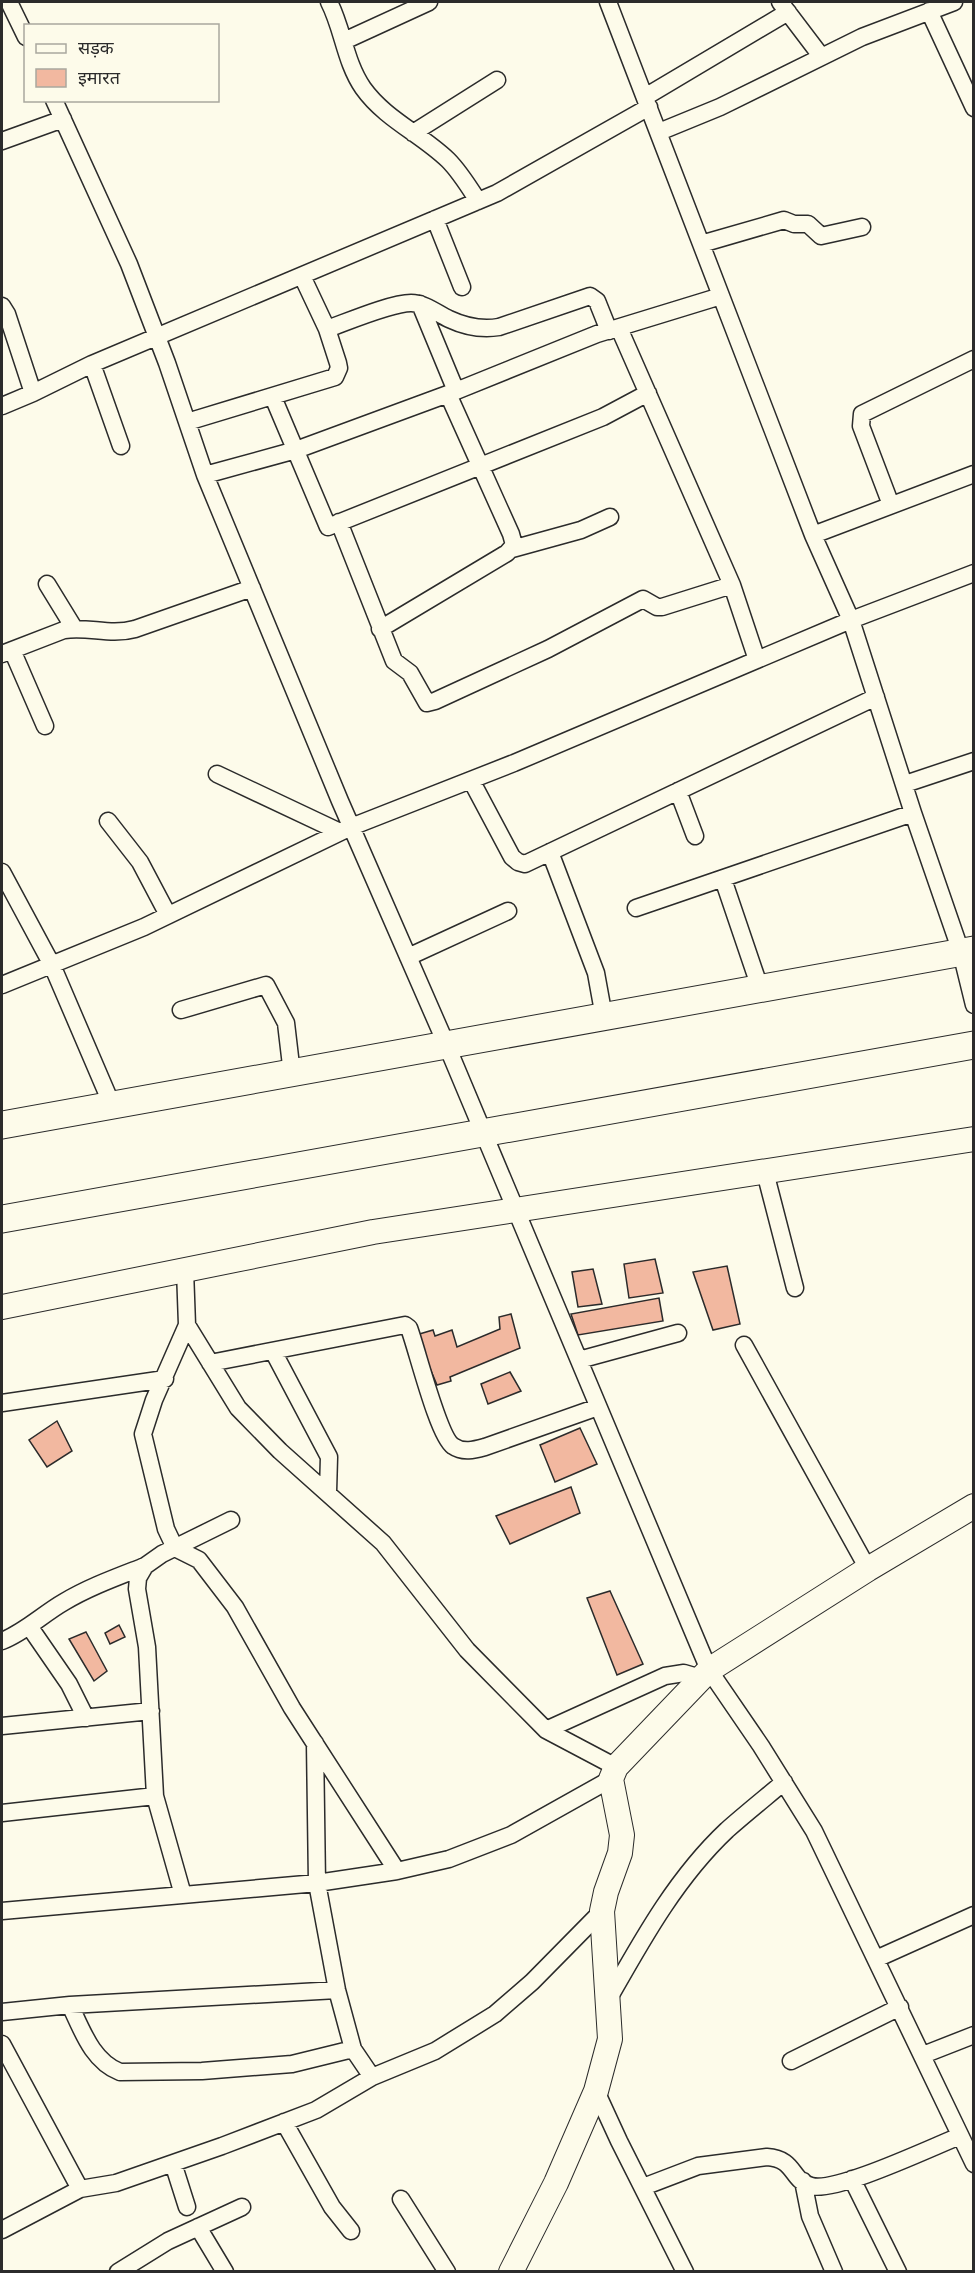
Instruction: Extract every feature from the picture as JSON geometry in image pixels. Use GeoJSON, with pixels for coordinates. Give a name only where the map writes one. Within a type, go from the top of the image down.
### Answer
{"type":"FeatureCollection","features":[{"type":"Feature","properties":{"kind":"main road"},"geometry":{"type":"LineString","coordinates":[[2,1125],[967,951]]}},
{"type":"Feature","properties":{"kind":"main road"},"geometry":{"type":"LineString","coordinates":[[2,1220],[974,1045]]}},
{"type":"Feature","properties":{"kind":"street"},"geometry":{"type":"LineString","coordinates":[[9,2],[24,33]]}},
{"type":"Feature","properties":{"kind":"street"},"geometry":{"type":"LineString","coordinates":[[329,2],[353,70],[363,87],[376,103],[447,159],[462,176],[478,201]]}},
{"type":"Feature","properties":{"kind":"street"},"geometry":{"type":"LineString","coordinates":[[344,41],[429,2]]}},
{"type":"Feature","properties":{"kind":"street"},"geometry":{"type":"LineString","coordinates":[[608,2],[813,535],[851,620],[913,813],[967,951],[974,1005]]}},
{"type":"Feature","properties":{"kind":"street"},"geometry":{"type":"LineString","coordinates":[[659,132],[739,98],[862,37],[954,2]]}},
{"type":"Feature","properties":{"kind":"street"},"geometry":{"type":"LineString","coordinates":[[2,406],[92,364],[497,193],[647,102],[784,7],[821,56]]}},
{"type":"Feature","properties":{"kind":"street"},"geometry":{"type":"LineString","coordinates":[[929,11],[974,108]]}},
{"type":"Feature","properties":{"kind":"street"},"geometry":{"type":"LineString","coordinates":[[412,133],[497,80]]}},
{"type":"Feature","properties":{"kind":"street"},"geometry":{"type":"LineString","coordinates":[[55,102],[129,264],[205,475],[252,588],[345,830],[408,957],[447,1046],[579,1360],[705,1674],[784,1782],[813,1831],[974,2164]]}},
{"type":"Feature","properties":{"kind":"street"},"geometry":{"type":"LineString","coordinates":[[2,141],[63,119]]}},
{"type":"Feature","properties":{"kind":"street"},"geometry":{"type":"LineString","coordinates":[[435,219],[462,287]]}},
{"type":"Feature","properties":{"kind":"street"},"geometry":{"type":"LineString","coordinates":[[701,244],[786,220],[794,224],[808,224],[821,236],[862,227]]}},
{"type":"Feature","properties":{"kind":"street"},"geometry":{"type":"LineString","coordinates":[[187,422],[335,377],[339,368],[327,329],[302,276]]}},
{"type":"Feature","properties":{"kind":"street"},"geometry":{"type":"LineString","coordinates":[[327,329],[399,304],[420,304],[463,325],[485,329],[499,327],[590,296],[597,301],[648,393],[732,585],[758,660]]}},
{"type":"Feature","properties":{"kind":"street"},"geometry":{"type":"LineString","coordinates":[[205,475],[296,450],[614,329],[721,296]]}},
{"type":"Feature","properties":{"kind":"street"},"geometry":{"type":"LineString","coordinates":[[420,304],[480,466],[514,540],[512,549]]}},
{"type":"Feature","properties":{"kind":"street"},"geometry":{"type":"LineString","coordinates":[[2,306],[33,393]]}},
{"type":"Feature","properties":{"kind":"street"},"geometry":{"type":"LineString","coordinates":[[891,505],[861,426],[862,414],[974,359]]}},
{"type":"Feature","properties":{"kind":"street"},"geometry":{"type":"LineString","coordinates":[[92,364],[121,446]]}},
{"type":"Feature","properties":{"kind":"street"},"geometry":{"type":"LineString","coordinates":[[273,397],[328,527],[603,417],[648,393]]}},
{"type":"Feature","properties":{"kind":"street"},"geometry":{"type":"LineString","coordinates":[[813,535],[974,474]]}},
{"type":"Feature","properties":{"kind":"street"},"geometry":{"type":"LineString","coordinates":[[380,629],[512,549],[581,530],[610,517]]}},
{"type":"Feature","properties":{"kind":"street"},"geometry":{"type":"LineString","coordinates":[[339,522],[394,662],[410,674],[425,702],[430,703],[548,649],[643,599],[657,607],[662,607],[732,585]]}},
{"type":"Feature","properties":{"kind":"street"},"geometry":{"type":"LineString","coordinates":[[2,985],[168,915],[345,830],[471,780],[851,620],[974,573]]}},
{"type":"Feature","properties":{"kind":"street"},"geometry":{"type":"LineString","coordinates":[[46,584],[74,628]]}},
{"type":"Feature","properties":{"kind":"street"},"geometry":{"type":"LineString","coordinates":[[45,726],[7,652],[74,628],[125,632],[252,588]]}},
{"type":"Feature","properties":{"kind":"street"},"geometry":{"type":"LineString","coordinates":[[471,780],[518,862],[525,864],[876,697]]}},
{"type":"Feature","properties":{"kind":"street"},"geometry":{"type":"LineString","coordinates":[[905,784],[974,761]]}},
{"type":"Feature","properties":{"kind":"street"},"geometry":{"type":"LineString","coordinates":[[218,774],[345,830]]}},
{"type":"Feature","properties":{"kind":"street"},"geometry":{"type":"LineString","coordinates":[[678,791],[695,836]]}},
{"type":"Feature","properties":{"kind":"street"},"geometry":{"type":"LineString","coordinates":[[636,908],[913,813]]}},
{"type":"Feature","properties":{"kind":"street"},"geometry":{"type":"LineString","coordinates":[[108,822],[140,862],[168,915]]}},
{"type":"Feature","properties":{"kind":"street"},"geometry":{"type":"LineString","coordinates":[[550,852],[596,973],[604,1017]]}},
{"type":"Feature","properties":{"kind":"street"},"geometry":{"type":"LineString","coordinates":[[2,872],[52,965],[112,1105]]}},
{"type":"Feature","properties":{"kind":"street"},"geometry":{"type":"LineString","coordinates":[[723,879],[760,988]]}},
{"type":"Feature","properties":{"kind":"street"},"geometry":{"type":"LineString","coordinates":[[408,957],[508,911]]}},
{"type":"Feature","properties":{"kind":"street"},"geometry":{"type":"LineString","coordinates":[[181,1010],[266,985],[286,1023],[292,1074]]}},
{"type":"Feature","properties":{"kind":"street"},"geometry":{"type":"LineString","coordinates":[[2,1307],[373,1232],[974,1139]]}},
{"type":"Feature","properties":{"kind":"street"},"geometry":{"type":"LineString","coordinates":[[765,1172],[795,1288]]}},
{"type":"Feature","properties":{"kind":"street"},"geometry":{"type":"LineString","coordinates":[[185,1270],[187,1325],[154,1401],[143,1434],[160,1508],[175,1548],[199,1560],[235,1607],[292,1708],[398,1871]]}},
{"type":"Feature","properties":{"kind":"street"},"geometry":{"type":"LineString","coordinates":[[187,1325],[238,1408],[280,1451],[383,1543],[467,1650],[546,1730],[614,1773]]}},
{"type":"Feature","properties":{"kind":"street"},"geometry":{"type":"LineString","coordinates":[[210,1363],[401,1325],[407,1326],[442,1430],[453,1446],[471,1450],[484,1447],[598,1407]]}},
{"type":"Feature","properties":{"kind":"street"},"geometry":{"type":"LineString","coordinates":[[579,1360],[678,1333]]}},
{"type":"Feature","properties":{"kind":"street"},"geometry":{"type":"LineString","coordinates":[[744,1345],[868,1569]]}},
{"type":"Feature","properties":{"kind":"street"},"geometry":{"type":"LineString","coordinates":[[273,1350],[329,1457],[328,1492]]}},
{"type":"Feature","properties":{"kind":"street"},"geometry":{"type":"LineString","coordinates":[[2,1403],[165,1379]]}},
{"type":"Feature","properties":{"kind":"street"},"geometry":{"type":"LineString","coordinates":[[2,1911],[317,1883],[398,1871],[449,1859],[511,1835],[614,1773],[705,1674],[868,1569],[974,1506]]}},
{"type":"Feature","properties":{"kind":"street"},"geometry":{"type":"LineString","coordinates":[[2,1641],[79,1594],[145,1566],[162,1554],[231,1520]]}},
{"type":"Feature","properties":{"kind":"street"},"geometry":{"type":"LineString","coordinates":[[145,1566],[138,1578],[137,1589],[147,1647],[155,1796],[183,1895]]}},
{"type":"Feature","properties":{"kind":"street"},"geometry":{"type":"LineString","coordinates":[[29,1626],[69,1684],[86,1718]]}},
{"type":"Feature","properties":{"kind":"street"},"geometry":{"type":"LineString","coordinates":[[546,1730],[665,1676],[684,1673],[705,1674]]}},
{"type":"Feature","properties":{"kind":"street"},"geometry":{"type":"LineString","coordinates":[[2,1726],[151,1711]]}},
{"type":"Feature","properties":{"kind":"street"},"geometry":{"type":"LineString","coordinates":[[315,1743],[317,1883],[337,1990],[353,2049],[372,2077]]}},
{"type":"Feature","properties":{"kind":"street"},"geometry":{"type":"LineString","coordinates":[[511,2271],[556,2183],[596,2091],[610,2038],[602,1911],[606,1892],[620,1853],[622,1835],[614,1773]]}},
{"type":"Feature","properties":{"kind":"street"},"geometry":{"type":"LineString","coordinates":[[607,2000],[649,1928],[705,1854],[727,1831],[784,1782]]}},
{"type":"Feature","properties":{"kind":"street"},"geometry":{"type":"LineString","coordinates":[[2,1813],[155,1796]]}},
{"type":"Feature","properties":{"kind":"street"},"geometry":{"type":"LineString","coordinates":[[2,2230],[80,2190],[116,2183],[316,2110],[372,2077],[435,2051],[495,2014],[532,1982],[602,1911]]}},
{"type":"Feature","properties":{"kind":"street"},"geometry":{"type":"LineString","coordinates":[[876,1959],[974,1915]]}},
{"type":"Feature","properties":{"kind":"street"},"geometry":{"type":"LineString","coordinates":[[2,2012],[70,2005],[337,1990]]}},
{"type":"Feature","properties":{"kind":"street"},"geometry":{"type":"LineString","coordinates":[[70,2005],[87,2040],[101,2060],[120,2072],[202,2071],[292,2064],[353,2049]]}},
{"type":"Feature","properties":{"kind":"street"},"geometry":{"type":"LineString","coordinates":[[791,2061],[900,2007]]}},
{"type":"Feature","properties":{"kind":"street"},"geometry":{"type":"LineString","coordinates":[[923,2055],[974,2035]]}},
{"type":"Feature","properties":{"kind":"street"},"geometry":{"type":"LineString","coordinates":[[2,2044],[80,2190]]}},
{"type":"Feature","properties":{"kind":"street"},"geometry":{"type":"LineString","coordinates":[[596,2091],[685,2271]]}},
{"type":"Feature","properties":{"kind":"street"},"geometry":{"type":"LineString","coordinates":[[284,2122],[332,2207],[351,2231]]}},
{"type":"Feature","properties":{"kind":"street"},"geometry":{"type":"LineString","coordinates":[[643,2187],[698,2166],[767,2157],[787,2162],[802,2181],[812,2186],[828,2186],[852,2179],[960,2136]]}},
{"type":"Feature","properties":{"kind":"street"},"geometry":{"type":"LineString","coordinates":[[173,2163],[187,2207]]}},
{"type":"Feature","properties":{"kind":"street"},"geometry":{"type":"LineString","coordinates":[[852,2179],[898,2271]]}},
{"type":"Feature","properties":{"kind":"street"},"geometry":{"type":"LineString","coordinates":[[802,2181],[810,2216],[834,2271]]}},
{"type":"Feature","properties":{"kind":"street"},"geometry":{"type":"LineString","coordinates":[[401,2199],[447,2271]]}},
{"type":"Feature","properties":{"kind":"street"},"geometry":{"type":"LineString","coordinates":[[121,2270],[168,2241],[242,2207]]}},
{"type":"Feature","properties":{"kind":"street"},"geometry":{"type":"LineString","coordinates":[[198,2227],[225,2271]]}},
{"type":"Feature","properties":{"kind":"building"},"geometry":{"type":"Polygon","coordinates":[[[655,1259],[663,1293],[629,1298],[624,1264],[655,1259]]]}},
{"type":"Feature","properties":{"kind":"building"},"geometry":{"type":"Polygon","coordinates":[[[727,1266],[740,1324],[713,1330],[693,1272],[727,1266]]]}},
{"type":"Feature","properties":{"kind":"building"},"geometry":{"type":"Polygon","coordinates":[[[593,1269],[602,1304],[578,1307],[572,1272],[593,1269]]]}},
{"type":"Feature","properties":{"kind":"building"},"geometry":{"type":"Polygon","coordinates":[[[659,1298],[663,1321],[578,1335],[571,1314],[659,1298]]]}},
{"type":"Feature","properties":{"kind":"building"},"geometry":{"type":"Polygon","coordinates":[[[511,1314],[520,1348],[450,1377],[451,1381],[437,1385],[416,1335],[433,1330],[435,1336],[452,1330],[457,1347],[500,1329],[499,1317],[511,1314]]]}},
{"type":"Feature","properties":{"kind":"building"},"geometry":{"type":"Polygon","coordinates":[[[510,1372],[521,1391],[488,1404],[481,1384],[510,1372]]]}},
{"type":"Feature","properties":{"kind":"building"},"geometry":{"type":"Polygon","coordinates":[[[57,1421],[72,1451],[47,1467],[29,1440],[57,1421]]]}},
{"type":"Feature","properties":{"kind":"building"},"geometry":{"type":"Polygon","coordinates":[[[580,1428],[597,1464],[555,1482],[540,1445],[580,1428]]]}},
{"type":"Feature","properties":{"kind":"building"},"geometry":{"type":"Polygon","coordinates":[[[571,1487],[580,1513],[510,1544],[496,1516],[571,1487]]]}},
{"type":"Feature","properties":{"kind":"building"},"geometry":{"type":"Polygon","coordinates":[[[610,1591],[643,1664],[617,1675],[587,1598],[610,1591]]]}},
{"type":"Feature","properties":{"kind":"building"},"geometry":{"type":"Polygon","coordinates":[[[119,1625],[125,1637],[110,1644],[105,1633],[119,1625]]]}},
{"type":"Feature","properties":{"kind":"building"},"geometry":{"type":"Polygon","coordinates":[[[86,1632],[107,1671],[94,1681],[69,1639],[86,1632]]]}}]}
